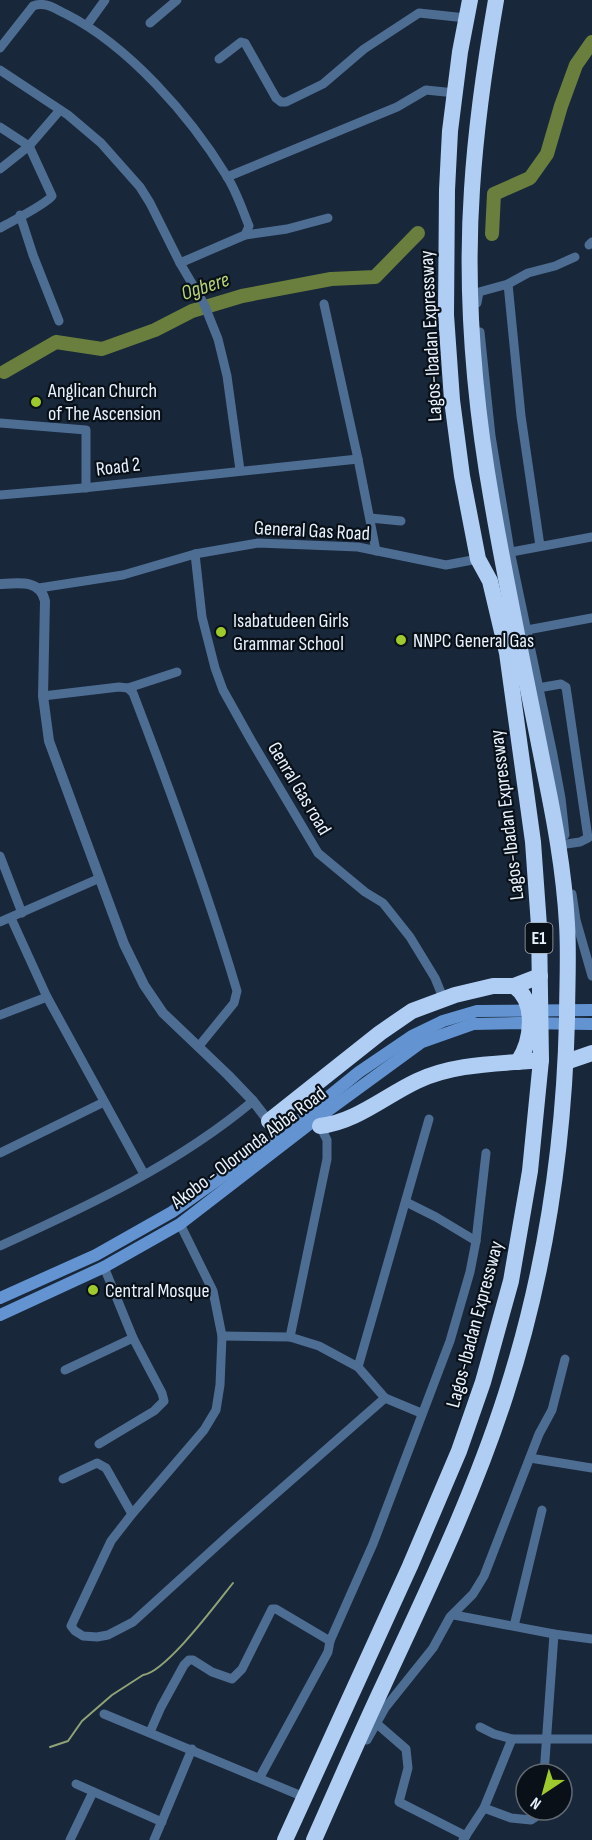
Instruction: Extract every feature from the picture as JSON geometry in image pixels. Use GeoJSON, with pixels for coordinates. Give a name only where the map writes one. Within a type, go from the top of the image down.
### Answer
{"type":"FeatureCollection","features":[{"type":"Feature","properties":{"kind":"highway","name":"Lagos-Ibadan Expressway"},"geometry":{"type":"LineString","coordinates":[[285,1840],[459,1452],[483,1382],[511,1281],[530,1171],[540,1060],[540,976],[534,852],[507,653],[490,581],[478,559],[459,458],[446,315],[447,190],[455,93],[470,0]]}},
{"type":"Feature","properties":{"kind":"highway","name":"Lagos-Ibadan Expressway"},"geometry":{"type":"LineString","coordinates":[[314,1840],[448,1547],[476,1479],[507,1393],[534,1299],[559,1143],[566,1062],[568,943],[561,862],[505,553],[491,496],[476,390],[470,261],[472,193],[477,133],[496,0]]}},
{"type":"Feature","properties":{"kind":"highway"},"geometry":{"type":"LineString","coordinates":[[268,1121],[380,1033],[412,1011],[493,986],[514,986],[540,976]]}},
{"type":"Feature","properties":{"kind":"highway"},"geometry":{"type":"LineString","coordinates":[[514,986],[526,999],[529,1033],[524,1052],[518,1062]]}},
{"type":"Feature","properties":{"kind":"highway"},"geometry":{"type":"LineString","coordinates":[[566,1062],[592,1053]]}},
{"type":"Feature","properties":{"kind":"highway"},"geometry":{"type":"LineString","coordinates":[[313,1126],[333,1125],[416,1081],[439,1073],[466,1067],[540,1060]]}},
{"type":"Feature","properties":{"kind":"main road"},"geometry":{"type":"LineString","coordinates":[[519,1016],[590,1010]]}},
{"type":"Feature","properties":{"kind":"main road","name":"Akobo - Olorunda Abba Road"},"geometry":{"type":"LineString","coordinates":[[0,1298],[113,1246],[172,1212],[280,1136],[359,1072],[412,1036],[443,1021],[477,1011],[519,1016]]}},
{"type":"Feature","properties":{"kind":"main road"},"geometry":{"type":"LineString","coordinates":[[519,1016],[592,1024]]}},
{"type":"Feature","properties":{"kind":"main road","name":"Akobo - Olorunda Abba Road"},"geometry":{"type":"LineString","coordinates":[[0,1315],[120,1259],[180,1224],[422,1042],[473,1024],[519,1016]]}},
{"type":"Feature","properties":{"kind":"main road"},"geometry":{"type":"LineString","coordinates":[[113,1246],[120,1259]]}},
{"type":"Feature","properties":{"kind":"street"},"geometry":{"type":"LineString","coordinates":[[87,25],[105,0]]}},
{"type":"Feature","properties":{"kind":"street"},"geometry":{"type":"LineString","coordinates":[[150,23],[177,0]]}},
{"type":"Feature","properties":{"kind":"street"},"geometry":{"type":"LineString","coordinates":[[0,48],[33,6],[39,3],[47,4],[87,25],[133,62],[170,100],[227,177],[249,226],[245,235]]}},
{"type":"Feature","properties":{"kind":"street"},"geometry":{"type":"LineString","coordinates":[[219,59],[244,42],[276,98],[281,102],[286,102],[323,84],[364,49],[419,13],[466,18]]}},
{"type":"Feature","properties":{"kind":"street"},"geometry":{"type":"LineString","coordinates":[[0,70],[60,110],[101,143],[150,203],[204,304],[218,339],[225,366],[240,470]]}},
{"type":"Feature","properties":{"kind":"street"},"geometry":{"type":"LineString","coordinates":[[227,177],[397,107],[426,90],[455,93]]}},
{"type":"Feature","properties":{"kind":"street"},"geometry":{"type":"LineString","coordinates":[[0,169],[29,146],[60,110]]}},
{"type":"Feature","properties":{"kind":"street"},"geometry":{"type":"LineString","coordinates":[[0,126],[29,146],[52,196],[48,201],[0,228]]}},
{"type":"Feature","properties":{"kind":"street"},"geometry":{"type":"LineString","coordinates":[[20,215],[59,321]]}},
{"type":"Feature","properties":{"kind":"street"},"geometry":{"type":"LineString","coordinates":[[180,262],[245,235],[287,229],[328,218]]}},
{"type":"Feature","properties":{"kind":"street"},"geometry":{"type":"LineString","coordinates":[[575,256],[555,266],[528,273],[508,284],[479,292],[477,301],[505,553],[527,630],[561,798],[576,920],[592,976]]}},
{"type":"Feature","properties":{"kind":"street"},"geometry":{"type":"LineString","coordinates":[[508,284],[522,416],[540,546]]}},
{"type":"Feature","properties":{"kind":"street"},"geometry":{"type":"LineString","coordinates":[[324,304],[376,551]]}},
{"type":"Feature","properties":{"kind":"street"},"geometry":{"type":"LineString","coordinates":[[0,423],[86,430],[86,488]]}},
{"type":"Feature","properties":{"kind":"street","name":"Road 2"},"geometry":{"type":"LineString","coordinates":[[0,495],[358,459]]}},
{"type":"Feature","properties":{"kind":"street"},"geometry":{"type":"LineString","coordinates":[[370,518],[400,521]]}},
{"type":"Feature","properties":{"kind":"street"},"geometry":{"type":"LineString","coordinates":[[505,553],[592,537]]}},
{"type":"Feature","properties":{"kind":"street","name":"General Gas Road"},"geometry":{"type":"LineString","coordinates":[[39,588],[123,575],[195,554],[258,543],[358,548],[446,565],[478,559]]}},
{"type":"Feature","properties":{"kind":"street","name":"Genral Gas road"},"geometry":{"type":"LineString","coordinates":[[195,554],[202,618],[215,668],[223,690],[250,740],[318,853],[365,892],[383,903],[410,938],[435,978],[444,1000]]}},
{"type":"Feature","properties":{"kind":"street"},"geometry":{"type":"LineString","coordinates":[[0,584],[31,584],[39,588],[43,594],[45,602],[43,696],[49,741],[124,944],[144,985],[177,1029],[199,1046],[253,1101],[280,1136]]}},
{"type":"Feature","properties":{"kind":"street"},"geometry":{"type":"LineString","coordinates":[[527,630],[592,618]]}},
{"type":"Feature","properties":{"kind":"street"},"geometry":{"type":"LineString","coordinates":[[43,696],[119,687],[128,688],[177,672]]}},
{"type":"Feature","properties":{"kind":"street"},"geometry":{"type":"LineString","coordinates":[[538,688],[561,684],[566,687],[588,838],[566,844]]}},
{"type":"Feature","properties":{"kind":"street"},"geometry":{"type":"LineString","coordinates":[[128,688],[133,693],[172,795],[214,914],[237,991],[234,1003],[199,1046]]}},
{"type":"Feature","properties":{"kind":"street"},"geometry":{"type":"LineString","coordinates":[[0,856],[22,913]]}},
{"type":"Feature","properties":{"kind":"street"},"geometry":{"type":"LineString","coordinates":[[0,922],[100,878]]}},
{"type":"Feature","properties":{"kind":"street"},"geometry":{"type":"LineString","coordinates":[[11,918],[47,997],[144,1174]]}},
{"type":"Feature","properties":{"kind":"street"},"geometry":{"type":"LineString","coordinates":[[0,1015],[47,997]]}},
{"type":"Feature","properties":{"kind":"street"},"geometry":{"type":"LineString","coordinates":[[0,1246],[144,1174],[195,1145],[253,1101]]}},
{"type":"Feature","properties":{"kind":"street"},"geometry":{"type":"LineString","coordinates":[[0,1153],[104,1102]]}},
{"type":"Feature","properties":{"kind":"street"},"geometry":{"type":"LineString","coordinates":[[358,1367],[379,1287],[429,1119]]}},
{"type":"Feature","properties":{"kind":"street"},"geometry":{"type":"LineString","coordinates":[[290,1337],[327,1159],[327,1140],[313,1126]]}},
{"type":"Feature","properties":{"kind":"street"},"geometry":{"type":"LineString","coordinates":[[260,1777],[328,1652],[330,1641],[373,1544],[450,1341],[468,1280],[476,1241],[486,1154]]}},
{"type":"Feature","properties":{"kind":"street"},"geometry":{"type":"LineString","coordinates":[[406,1202],[476,1241]]}},
{"type":"Feature","properties":{"kind":"street"},"geometry":{"type":"LineString","coordinates":[[180,1224],[213,1291],[222,1336],[220,1385],[216,1410],[204,1430],[111,1542],[73,1619],[71,1626],[75,1631],[84,1636],[97,1637],[108,1635],[133,1622],[231,1532],[385,1398]]}},
{"type":"Feature","properties":{"kind":"street"},"geometry":{"type":"LineString","coordinates":[[99,1444],[154,1411],[164,1401],[133,1338],[104,1267]]}},
{"type":"Feature","properties":{"kind":"street"},"geometry":{"type":"LineString","coordinates":[[222,1336],[290,1337],[327,1349],[358,1367],[385,1398],[421,1413]]}},
{"type":"Feature","properties":{"kind":"street"},"geometry":{"type":"LineString","coordinates":[[65,1370],[133,1338]]}},
{"type":"Feature","properties":{"kind":"street"},"geometry":{"type":"LineString","coordinates":[[321,1840],[385,1708],[433,1648],[450,1617],[473,1594],[484,1576],[539,1434],[552,1410],[565,1359]]}},
{"type":"Feature","properties":{"kind":"street"},"geometry":{"type":"LineString","coordinates":[[530,1458],[592,1468]]}},
{"type":"Feature","properties":{"kind":"street"},"geometry":{"type":"LineString","coordinates":[[63,1479],[97,1463],[103,1465],[132,1514]]}},
{"type":"Feature","properties":{"kind":"street"},"geometry":{"type":"LineString","coordinates":[[514,1626],[542,1510]]}},
{"type":"Feature","properties":{"kind":"street"},"geometry":{"type":"LineString","coordinates":[[150,1732],[184,1665],[193,1660],[212,1672],[232,1679],[242,1669],[272,1609],[276,1609],[330,1641]]}},
{"type":"Feature","properties":{"kind":"street"},"geometry":{"type":"LineString","coordinates":[[454,1615],[592,1639]]}},
{"type":"Feature","properties":{"kind":"street"},"geometry":{"type":"LineString","coordinates":[[545,1762],[554,1634]]}},
{"type":"Feature","properties":{"kind":"street"},"geometry":{"type":"LineString","coordinates":[[104,1714],[304,1797]]}},
{"type":"Feature","properties":{"kind":"street"},"geometry":{"type":"LineString","coordinates":[[376,1723],[406,1749],[408,1768],[399,1802],[464,1838],[484,1808],[512,1739]]}},
{"type":"Feature","properties":{"kind":"street"},"geometry":{"type":"LineString","coordinates":[[480,1727],[512,1739],[592,1739]]}},
{"type":"Feature","properties":{"kind":"street"},"geometry":{"type":"LineString","coordinates":[[154,1840],[192,1749]]}},
{"type":"Feature","properties":{"kind":"street"},"geometry":{"type":"LineString","coordinates":[[76,1784],[162,1822]]}},
{"type":"Feature","properties":{"kind":"street"},"geometry":{"type":"LineString","coordinates":[[70,1840],[93,1792]]}},
{"type":"Feature","properties":{"kind":"street"},"geometry":{"type":"LineString","coordinates":[[484,1808],[514,1818]]}},
{"type":"Feature","properties":{"kind":"waterway","name":"Ogbere"},"geometry":{"type":"LineString","coordinates":[[492,234],[494,194],[530,178],[547,154],[576,65],[592,42]]}},
{"type":"Feature","properties":{"kind":"waterway","name":"Ogbere"},"geometry":{"type":"LineString","coordinates":[[4,372],[56,342],[102,349],[155,330],[192,311],[242,296],[331,279],[375,277],[418,233]]}},
{"type":"Feature","properties":{"kind":"waterway","name":"Ogbere"},"geometry":{"type":"LineString","coordinates":[[0,373],[4,372]]}},
{"type":"Feature","properties":{"kind":"waterway"},"geometry":{"type":"LineString","coordinates":[[50,1747],[68,1741],[82,1721],[112,1695],[165,1662],[204,1620],[233,1583]]}},
{"type":"Feature","properties":{"kind":"place","name":"Anglican Church of The Ascension"},"geometry":{"type":"Point","coordinates":[36,402]}},
{"type":"Feature","properties":{"kind":"place","name":"Isabatudeen Girls Grammar School"},"geometry":{"type":"Point","coordinates":[221,632]}},
{"type":"Feature","properties":{"kind":"place","name":"NNPC General Gas"},"geometry":{"type":"Point","coordinates":[401,640]}},
{"type":"Feature","properties":{"kind":"place","name":"Central Mosque"},"geometry":{"type":"Point","coordinates":[93,1290]}}]}
